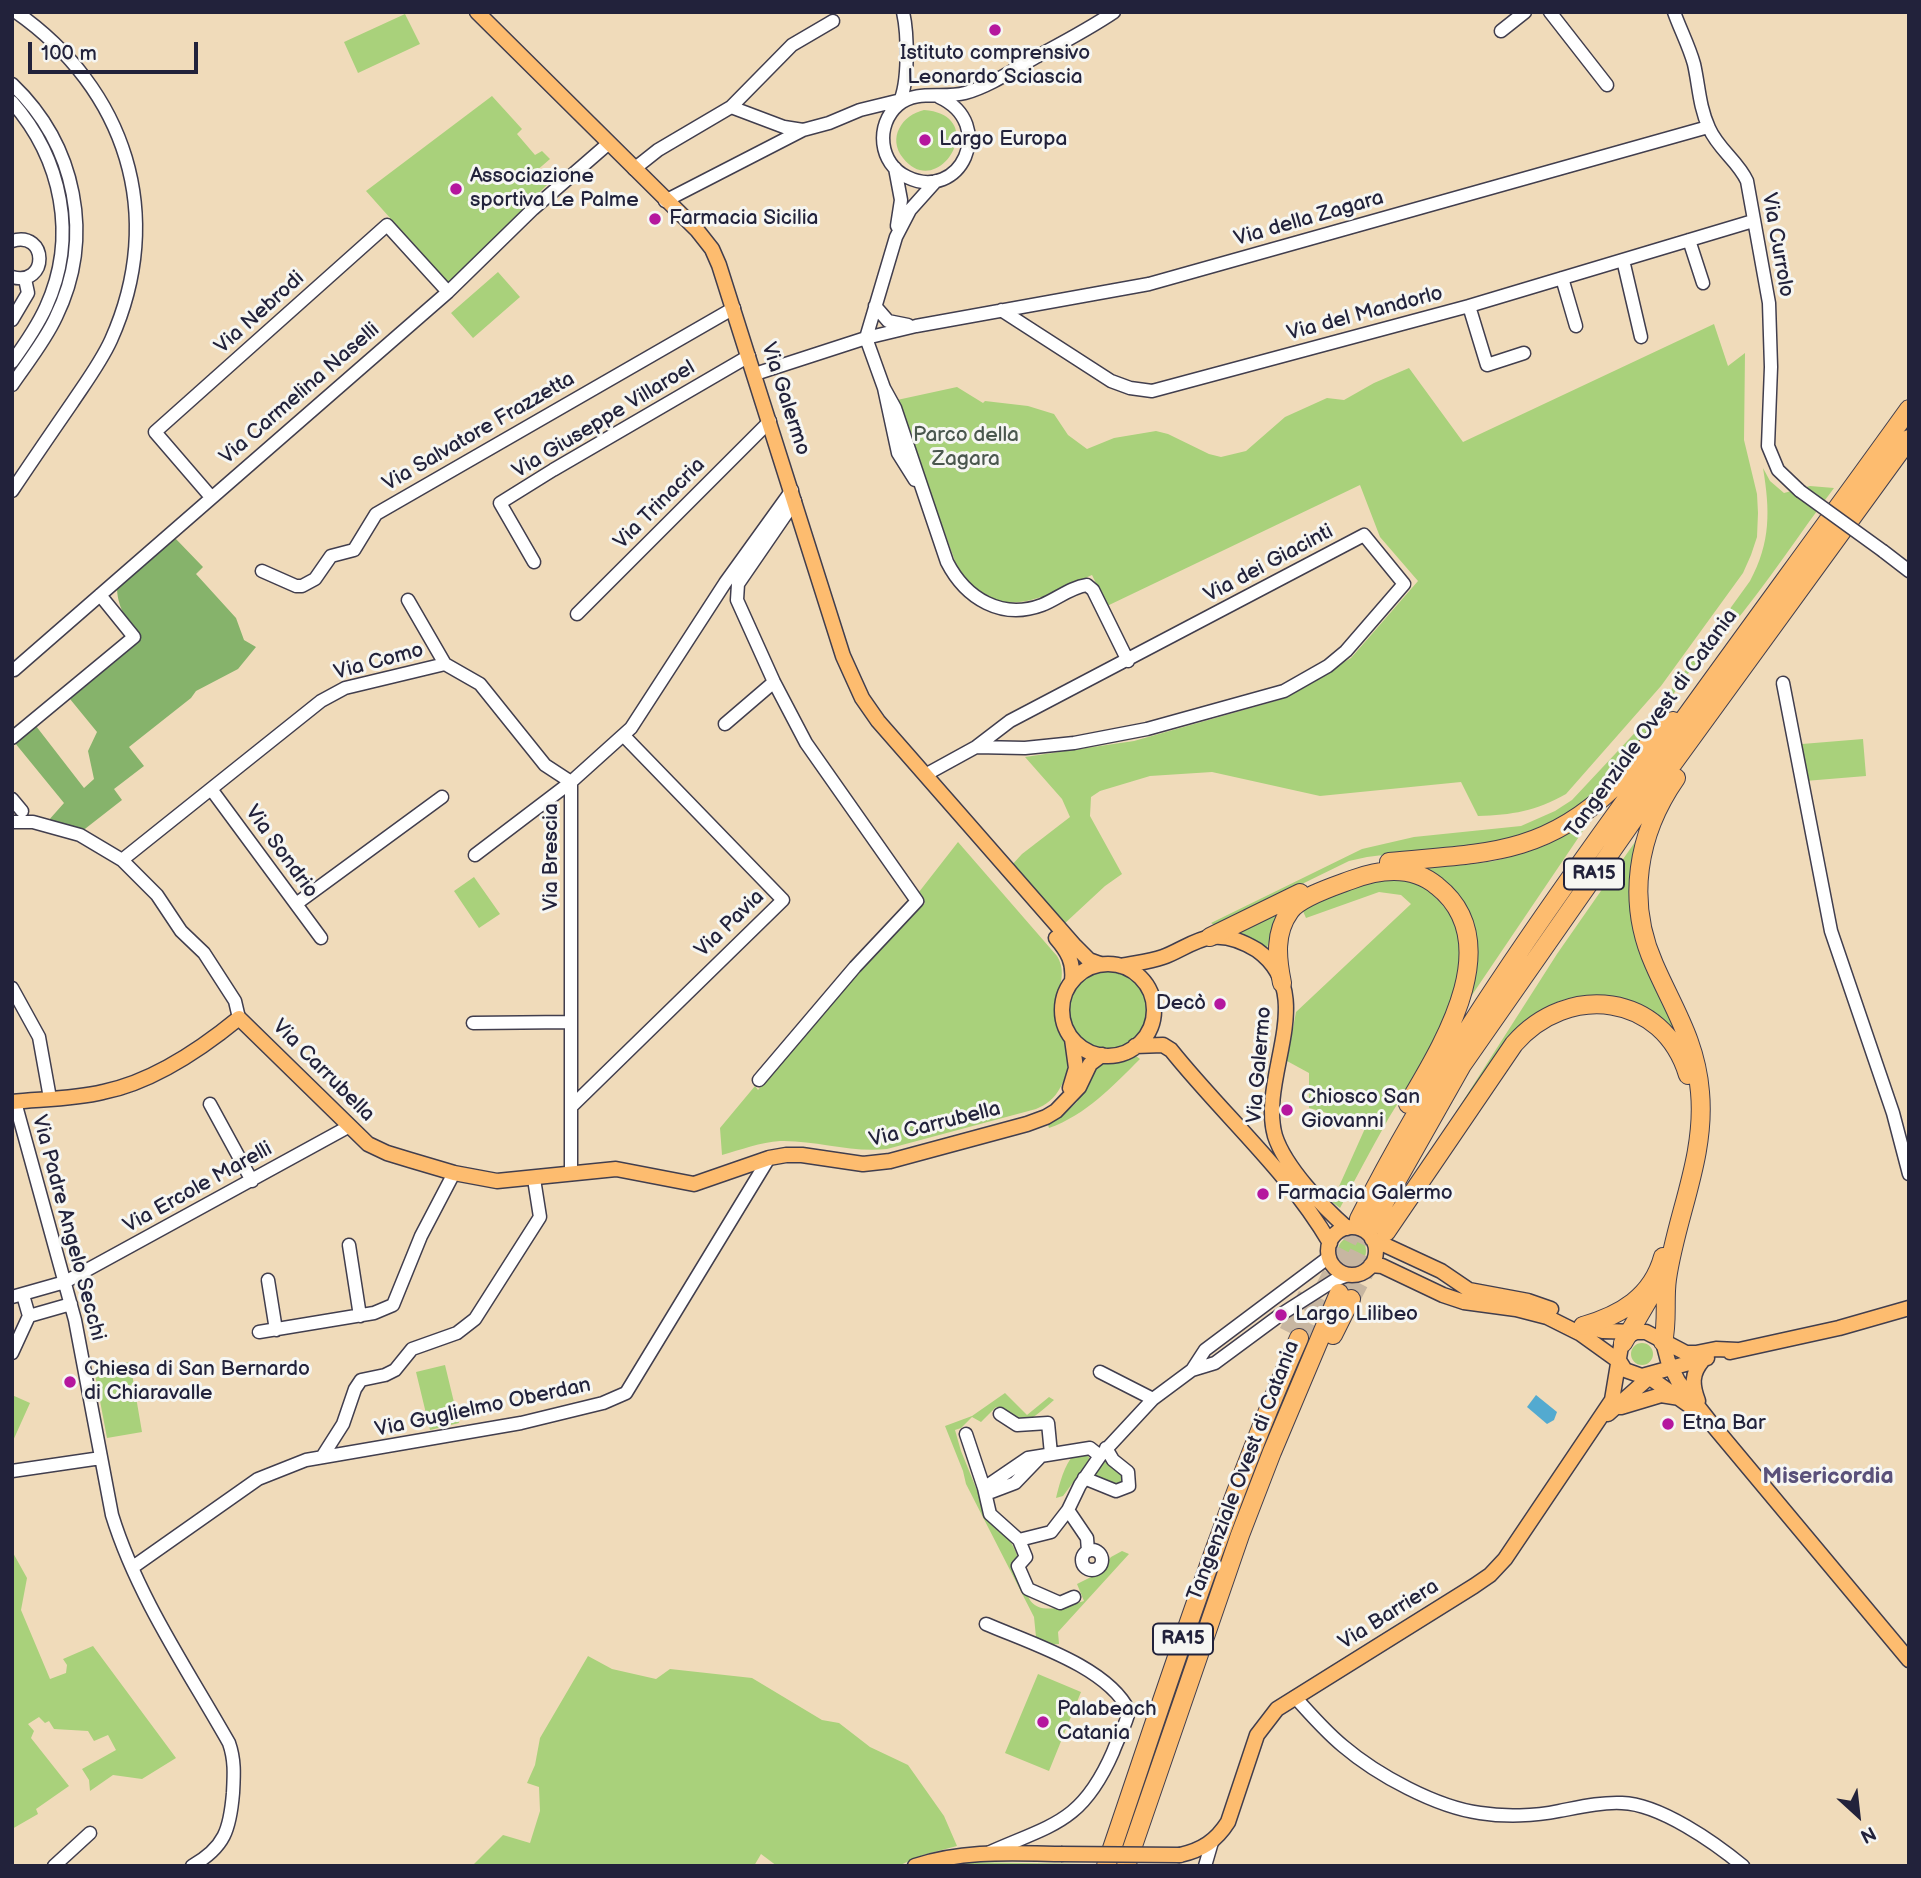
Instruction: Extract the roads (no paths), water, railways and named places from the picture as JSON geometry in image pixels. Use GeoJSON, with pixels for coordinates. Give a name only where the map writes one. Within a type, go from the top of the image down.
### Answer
{"type":"FeatureCollection","features":[{"type":"Feature","properties":{"kind":"highway","name":"Tangenziale Ovest di Catania"},"geometry":{"type":"LineString","coordinates":[[1364,1226],[1397,1147],[1485,1002],[1546,911],[1909,409]]}},
{"type":"Feature","properties":{"kind":"highway","name":"Tangenziale Ovest di Catania"},"geometry":{"type":"LineString","coordinates":[[1364,1226],[1462,1065],[1560,922],[1909,439]]}},
{"type":"Feature","properties":{"kind":"highway"},"geometry":{"type":"LineString","coordinates":[[1667,1342],[1667,1278],[1698,1150],[1700,1091],[1676,1006],[1652,959],[1643,934],[1637,885],[1641,858],[1654,818],[1670,788],[1798,606],[1838,535]]}},
{"type":"Feature","properties":{"kind":"highway"},"geometry":{"type":"LineString","coordinates":[[1210,937],[1324,881],[1360,867],[1488,853],[1517,847],[1543,837],[1578,817],[1600,800],[1625,777],[1652,740],[1701,695]]}},
{"type":"Feature","properties":{"kind":"highway"},"geometry":{"type":"LineString","coordinates":[[1282,983],[1277,945],[1282,926],[1292,908],[1359,877],[1388,870],[1420,875],[1444,892],[1464,926],[1468,961],[1463,992],[1455,1016],[1434,1059],[1373,1164],[1364,1226]]}},
{"type":"Feature","properties":{"kind":"highway"},"geometry":{"type":"LineString","coordinates":[[1364,1226],[1521,1035],[1540,1020],[1563,1009],[1589,1004],[1604,1004],[1637,1013],[1664,1032],[1682,1058],[1692,1088],[1692,1128],[1658,1273],[1647,1304],[1630,1335]]}},
{"type":"Feature","properties":{"kind":"highway"},"geometry":{"type":"LineString","coordinates":[[1583,1326],[1628,1306],[1658,1273]]}},
{"type":"Feature","properties":{"kind":"highway","name":"Tangenziale Ovest di Catania"},"geometry":{"type":"LineString","coordinates":[[1126,1866],[1240,1535],[1308,1365],[1345,1296]]}},
{"type":"Feature","properties":{"kind":"highway","name":"Tangenziale Ovest di Catania"},"geometry":{"type":"LineString","coordinates":[[1107,1866],[1220,1531],[1294,1335]]}},
{"type":"Feature","properties":{"kind":"main road","name":"Via Galermo"},"geometry":{"type":"LineString","coordinates":[[477,12],[704,237],[712,249],[734,308],[850,676],[868,708],[984,843]]}},
{"type":"Feature","properties":{"kind":"main road"},"geometry":{"type":"LineString","coordinates":[[984,843],[1082,954],[1100,964],[1121,966],[1161,958],[1210,937]]}},
{"type":"Feature","properties":{"kind":"main road"},"geometry":{"type":"LineString","coordinates":[[984,843],[1010,882],[1067,951],[1072,965],[1072,981],[1062,1005],[1063,1023],[1071,1038],[1076,1068],[1065,1102]]}},
{"type":"Feature","properties":{"kind":"main road","name":"Via Galermo"},"geometry":{"type":"LineString","coordinates":[[1210,937],[1234,939],[1253,948],[1268,961],[1282,983],[1286,993],[1287,1016],[1276,1074],[1273,1125],[1276,1138],[1294,1168],[1323,1205],[1364,1226],[1469,1290],[1540,1305],[1583,1326],[1630,1335]]}},
{"type":"Feature","properties":{"kind":"main road"},"geometry":{"type":"LineString","coordinates":[[1072,981],[1085,970],[1100,964]]}},
{"type":"Feature","properties":{"kind":"main road"},"geometry":{"type":"LineString","coordinates":[[1071,1038],[1082,1048],[1102,1055],[1116,1055],[1135,1046],[1145,1037],[1151,1025],[1152,998],[1143,980],[1133,971],[1121,966]]}},
{"type":"Feature","properties":{"kind":"main road","name":"Via Carrubella"},"geometry":{"type":"LineString","coordinates":[[14,1102],[104,1092],[146,1079],[221,1033],[239,1018],[293,1069],[348,1127],[376,1149],[454,1173],[497,1181],[625,1169],[694,1184],[769,1158],[802,1155],[863,1164],[890,1161],[1027,1124],[1046,1117],[1065,1102]]}},
{"type":"Feature","properties":{"kind":"main road","name":"Via Galermo"},"geometry":{"type":"LineString","coordinates":[[1135,1046],[1163,1045],[1171,1050],[1283,1178],[1316,1220],[1329,1250]]}},
{"type":"Feature","properties":{"kind":"main road"},"geometry":{"type":"LineString","coordinates":[[1065,1102],[1079,1087],[1094,1060],[1102,1055]]}},
{"type":"Feature","properties":{"kind":"main road"},"geometry":{"type":"LineString","coordinates":[[1364,1226],[1376,1252],[1371,1265],[1361,1273],[1348,1275],[1336,1269],[1329,1250],[1336,1233],[1364,1226]]}},
{"type":"Feature","properties":{"kind":"main road"},"geometry":{"type":"LineString","coordinates":[[1371,1265],[1382,1266],[1464,1302],[1516,1309],[1547,1317],[1581,1334],[1625,1370],[1648,1376],[1682,1398],[1711,1423]]}},
{"type":"Feature","properties":{"kind":"main road"},"geometry":{"type":"LineString","coordinates":[[1648,1376],[1737,1350],[1839,1328],[1909,1308]]}},
{"type":"Feature","properties":{"kind":"main road"},"geometry":{"type":"LineString","coordinates":[[1598,1422],[1612,1400],[1615,1362],[1630,1335],[1651,1333],[1686,1353],[1716,1349],[1737,1350]]}},
{"type":"Feature","properties":{"kind":"main road"},"geometry":{"type":"LineString","coordinates":[[1667,1342],[1671,1368],[1678,1381],[1909,1660]]}},
{"type":"Feature","properties":{"kind":"main road"},"geometry":{"type":"LineString","coordinates":[[1598,1422],[1663,1362],[1667,1342]]}},
{"type":"Feature","properties":{"kind":"main road"},"geometry":{"type":"LineString","coordinates":[[1701,1409],[1693,1383],[1696,1368],[1703,1360]]}},
{"type":"Feature","properties":{"kind":"main road"},"geometry":{"type":"LineString","coordinates":[[1614,1410],[1661,1395],[1682,1398]]}},
{"type":"Feature","properties":{"kind":"main road","name":"Via Barriera"},"geometry":{"type":"LineString","coordinates":[[1212,1842],[1228,1822],[1257,1735],[1277,1709],[1490,1575],[1516,1545],[1598,1422]]}},
{"type":"Feature","properties":{"kind":"main road"},"geometry":{"type":"LineString","coordinates":[[915,1866],[959,1854],[1180,1855],[1191,1853],[1212,1842]]}},
{"type":"Feature","properties":{"kind":"street"},"geometry":{"type":"LineString","coordinates":[[12,491],[111,341],[127,295],[134,262],[136,232],[128,167],[118,135],[102,102],[93,86],[67,55],[16,12]]}},
{"type":"Feature","properties":{"kind":"street"},"geometry":{"type":"LineString","coordinates":[[903,12],[906,27],[904,87],[900,105],[885,126],[884,149],[895,168],[901,200],[896,237],[866,338],[884,388],[895,444],[908,460],[923,492],[947,562],[954,576],[967,590],[986,604],[1013,610],[1042,605],[1087,585],[1093,590],[1128,661]]}},
{"type":"Feature","properties":{"kind":"street"},"geometry":{"type":"LineString","coordinates":[[665,201],[803,130],[880,104],[900,105],[927,95],[953,96],[984,86],[1114,12]]}},
{"type":"Feature","properties":{"kind":"street"},"geometry":{"type":"LineString","coordinates":[[1501,31],[1525,12]]}},
{"type":"Feature","properties":{"kind":"street"},"geometry":{"type":"LineString","coordinates":[[1550,12],[1606,85]]}},
{"type":"Feature","properties":{"kind":"street","name":"Via Currolo"},"geometry":{"type":"LineString","coordinates":[[1674,12],[1693,62],[1697,92],[1708,127],[1723,152],[1742,171],[1747,181],[1769,303],[1771,367],[1768,446],[1778,470],[1800,491],[1909,570]]}},
{"type":"Feature","properties":{"kind":"street"},"geometry":{"type":"LineString","coordinates":[[634,169],[658,150],[732,107],[792,45],[833,22]]}},
{"type":"Feature","properties":{"kind":"street"},"geometry":{"type":"LineString","coordinates":[[12,84],[44,120],[56,142],[71,182],[76,244],[70,280],[57,316],[34,343],[12,362]]}},
{"type":"Feature","properties":{"kind":"street"},"geometry":{"type":"LineString","coordinates":[[965,118],[971,99],[984,86]]}},
{"type":"Feature","properties":{"kind":"street"},"geometry":{"type":"LineString","coordinates":[[896,237],[910,211],[936,181],[956,170],[963,162],[970,140],[965,118],[958,109],[939,97]]}},
{"type":"Feature","properties":{"kind":"street"},"geometry":{"type":"LineString","coordinates":[[12,103],[38,137],[51,164],[63,222],[62,256],[54,288],[40,320],[34,343],[12,385]]}},
{"type":"Feature","properties":{"kind":"street"},"geometry":{"type":"LineString","coordinates":[[732,107],[784,127],[803,130]]}},
{"type":"Feature","properties":{"kind":"street","name":"Via della Zagara"},"geometry":{"type":"LineString","coordinates":[[916,326],[1149,284],[1708,127]]}},
{"type":"Feature","properties":{"kind":"street","name":"Via Carmelina Naselli"},"geometry":{"type":"LineString","coordinates":[[14,670],[448,292],[533,208],[609,144]]}},
{"type":"Feature","properties":{"kind":"street"},"geometry":{"type":"LineString","coordinates":[[895,168],[914,180],[936,181]]}},
{"type":"Feature","properties":{"kind":"street","name":"Via del Mandorlo"},"geometry":{"type":"LineString","coordinates":[[1001,310],[1111,381],[1130,388],[1152,391],[1469,306],[1754,221]]}},
{"type":"Feature","properties":{"kind":"street","name":"Via Nebrodi"},"geometry":{"type":"LineString","coordinates":[[211,497],[155,432],[387,225],[448,292]]}},
{"type":"Feature","properties":{"kind":"street"},"geometry":{"type":"LineString","coordinates":[[12,241],[27,240],[34,244],[40,260],[38,268],[19,278],[28,293],[12,320]]}},
{"type":"Feature","properties":{"kind":"street"},"geometry":{"type":"LineString","coordinates":[[1689,240],[1703,283]]}},
{"type":"Feature","properties":{"kind":"street"},"geometry":{"type":"LineString","coordinates":[[1623,260],[1641,337]]}},
{"type":"Feature","properties":{"kind":"street"},"geometry":{"type":"LineString","coordinates":[[1562,278],[1576,326]]}},
{"type":"Feature","properties":{"kind":"street"},"geometry":{"type":"LineString","coordinates":[[875,306],[881,315],[894,324]]}},
{"type":"Feature","properties":{"kind":"street"},"geometry":{"type":"LineString","coordinates":[[1469,306],[1487,365],[1524,353]]}},
{"type":"Feature","properties":{"kind":"street","name":"Via Salvatore Frazzetta"},"geometry":{"type":"LineString","coordinates":[[262,571],[296,586],[308,584],[315,579],[331,556],[354,550],[376,514],[734,308]]}},
{"type":"Feature","properties":{"kind":"street"},"geometry":{"type":"LineString","coordinates":[[870,324],[916,326]]}},
{"type":"Feature","properties":{"kind":"street"},"geometry":{"type":"LineString","coordinates":[[755,374],[866,338],[916,326]]}},
{"type":"Feature","properties":{"kind":"street","name":"Via Giuseppe Villaroel"},"geometry":{"type":"LineString","coordinates":[[534,562],[500,503],[749,356]]}},
{"type":"Feature","properties":{"kind":"street","name":"Via Trinacria"},"geometry":{"type":"LineString","coordinates":[[577,614],[770,421]]}},
{"type":"Feature","properties":{"kind":"street"},"geometry":{"type":"LineString","coordinates":[[759,1080],[917,901],[806,743],[774,682],[737,600],[737,584],[793,496]]}},
{"type":"Feature","properties":{"kind":"street","name":"Via Brescia"},"geometry":{"type":"LineString","coordinates":[[571,1174],[571,782],[624,736],[726,583],[793,496]]}},
{"type":"Feature","properties":{"kind":"street","name":"Via dei Giacinti"},"geometry":{"type":"LineString","coordinates":[[925,775],[976,747],[1010,721],[1364,535],[1404,584],[1346,651],[1328,666],[1284,691],[1147,729],[1074,743],[1025,748],[976,747]]}},
{"type":"Feature","properties":{"kind":"street"},"geometry":{"type":"LineString","coordinates":[[12,738],[134,637],[100,595]]}},
{"type":"Feature","properties":{"kind":"street"},"geometry":{"type":"LineString","coordinates":[[408,600],[445,664]]}},
{"type":"Feature","properties":{"kind":"street","name":"Via Como"},"geometry":{"type":"LineString","coordinates":[[122,860],[331,695],[364,683],[445,664],[480,684],[545,765],[571,782]]}},
{"type":"Feature","properties":{"kind":"street"},"geometry":{"type":"LineString","coordinates":[[725,724],[774,682]]}},
{"type":"Feature","properties":{"kind":"street"},"geometry":{"type":"LineString","coordinates":[[1783,683],[1831,931],[1893,1113],[1909,1174]]}},
{"type":"Feature","properties":{"kind":"street","name":"Via Pavia"},"geometry":{"type":"LineString","coordinates":[[572,1106],[783,900],[624,736]]}},
{"type":"Feature","properties":{"kind":"street"},"geometry":{"type":"LineString","coordinates":[[475,855],[571,782]]}},
{"type":"Feature","properties":{"kind":"street","name":"Via Sondrio"},"geometry":{"type":"LineString","coordinates":[[211,789],[321,938]]}},
{"type":"Feature","properties":{"kind":"street"},"geometry":{"type":"LineString","coordinates":[[296,904],[442,797]]}},
{"type":"Feature","properties":{"kind":"street"},"geometry":{"type":"LineString","coordinates":[[12,799],[22,810]]}},
{"type":"Feature","properties":{"kind":"street"},"geometry":{"type":"LineString","coordinates":[[12,822],[33,822],[71,832],[122,860],[157,895],[181,931],[204,953],[235,1001],[239,1018]]}},
{"type":"Feature","properties":{"kind":"street"},"geometry":{"type":"LineString","coordinates":[[12,988],[39,1037],[50,1098]]}},
{"type":"Feature","properties":{"kind":"street"},"geometry":{"type":"LineString","coordinates":[[473,1023],[570,1022]]}},
{"type":"Feature","properties":{"kind":"street","name":"Via Padre Angelo Secchi"},"geometry":{"type":"LineString","coordinates":[[14,1102],[71,1304],[112,1515],[119,1537],[138,1582],[229,1743],[233,1755],[229,1827],[220,1844],[192,1866]]}},
{"type":"Feature","properties":{"kind":"street"},"geometry":{"type":"LineString","coordinates":[[210,1104],[252,1181]]}},
{"type":"Feature","properties":{"kind":"street","name":"Via Ercole Marelli"},"geometry":{"type":"LineString","coordinates":[[18,1296],[65,1282],[348,1127]]}},
{"type":"Feature","properties":{"kind":"street","name":"Via Guglielmo Oberdan"},"geometry":{"type":"LineString","coordinates":[[133,1567],[258,1479],[306,1460],[521,1423],[603,1403],[626,1393],[769,1158]]}},
{"type":"Feature","properties":{"kind":"street"},"geometry":{"type":"LineString","coordinates":[[259,1332],[360,1316],[381,1311],[393,1304],[421,1236],[454,1173]]}},
{"type":"Feature","properties":{"kind":"street"},"geometry":{"type":"LineString","coordinates":[[322,1457],[343,1424],[355,1389],[361,1380],[395,1370],[412,1349],[457,1333],[481,1312],[540,1217],[534,1179]]}},
{"type":"Feature","properties":{"kind":"street"},"geometry":{"type":"LineString","coordinates":[[349,1245],[360,1316]]}},
{"type":"Feature","properties":{"kind":"street"},"geometry":{"type":"LineString","coordinates":[[1192,1370],[1205,1350],[1270,1302],[1329,1250]]}},
{"type":"Feature","properties":{"kind":"street"},"geometry":{"type":"LineString","coordinates":[[1019,1540],[1051,1532],[1068,1510],[1084,1478],[1103,1452],[1153,1399],[1192,1370],[1215,1363],[1280,1315],[1335,1280],[1348,1275]]}},
{"type":"Feature","properties":{"kind":"street"},"geometry":{"type":"LineString","coordinates":[[268,1280],[276,1330]]}},
{"type":"Feature","properties":{"kind":"street"},"geometry":{"type":"LineString","coordinates":[[18,1296],[29,1316]]}},
{"type":"Feature","properties":{"kind":"street"},"geometry":{"type":"LineString","coordinates":[[1270,1302],[1280,1315]]}},
{"type":"Feature","properties":{"kind":"street"},"geometry":{"type":"LineString","coordinates":[[12,1353],[29,1316],[71,1304]]}},
{"type":"Feature","properties":{"kind":"street"},"geometry":{"type":"LineString","coordinates":[[1100,1372],[1153,1399]]}},
{"type":"Feature","properties":{"kind":"street"},"geometry":{"type":"LineString","coordinates":[[1000,1413],[1017,1425],[1048,1423],[1046,1455]]}},
{"type":"Feature","properties":{"kind":"street"},"geometry":{"type":"LineString","coordinates":[[966,1434],[990,1514],[1019,1540],[1026,1557],[1018,1566],[1028,1589],[1060,1604],[1074,1597]]}},
{"type":"Feature","properties":{"kind":"street"},"geometry":{"type":"LineString","coordinates":[[985,1491],[1028,1458],[1090,1448],[1103,1452],[1128,1472],[1129,1486],[1116,1491],[1084,1478]]}},
{"type":"Feature","properties":{"kind":"street"},"geometry":{"type":"LineString","coordinates":[[12,1471],[101,1458]]}},
{"type":"Feature","properties":{"kind":"street"},"geometry":{"type":"LineString","coordinates":[[1068,1510],[1087,1538],[1088,1551]]}},
{"type":"Feature","properties":{"kind":"street"},"geometry":{"type":"LineString","coordinates":[[986,1624],[1086,1668],[1111,1688],[1129,1712],[1097,1786],[1079,1807],[1043,1830],[987,1853]]}},
{"type":"Feature","properties":{"kind":"street"},"geometry":{"type":"LineString","coordinates":[[1295,1697],[1342,1746],[1358,1758],[1438,1801],[1480,1814],[1505,1815],[1557,1812],[1608,1803],[1641,1806],[1717,1844],[1743,1866]]}},
{"type":"Feature","properties":{"kind":"street"},"geometry":{"type":"LineString","coordinates":[[54,1866],[90,1833]]}},
{"type":"Feature","properties":{"kind":"street","name":"Via Barriera"},"geometry":{"type":"LineString","coordinates":[[1205,1866],[1212,1842]]}},
{"type":"Feature","properties":{"kind":"water"},"geometry":{"type":"Polygon","coordinates":[[[1536,1395],[1557,1412],[1554,1420],[1547,1424],[1527,1407],[1536,1395]]]}},
{"type":"Feature","properties":{"kind":"tunnel"},"geometry":{"type":"LineString","coordinates":[[1299,1338],[1359,1219]]}},
{"type":"Feature","properties":{"kind":"tunnel"},"geometry":{"type":"LineString","coordinates":[[1339,1293],[1371,1226]]}},
{"type":"Feature","properties":{"kind":"tunnel"},"geometry":{"type":"LineString","coordinates":[[1351,1299],[1386,1232]]}},
{"type":"Feature","properties":{"kind":"tunnel"},"geometry":{"type":"LineString","coordinates":[[1288,1332],[1307,1295]]}},
{"type":"Feature","properties":{"kind":"place","name":"Istituto comprensivo Leonardo Sciascia"},"geometry":{"type":"Point","coordinates":[995,30]}},
{"type":"Feature","properties":{"kind":"place","name":"Largo Europa"},"geometry":{"type":"Point","coordinates":[925,140]}},
{"type":"Feature","properties":{"kind":"place","name":"Associazione sportiva Le Palme"},"geometry":{"type":"Point","coordinates":[456,189]}},
{"type":"Feature","properties":{"kind":"place","name":"Farmacia Sicilia"},"geometry":{"type":"Point","coordinates":[655,219]}},
{"type":"Feature","properties":{"kind":"place","name":"Decò"},"geometry":{"type":"Point","coordinates":[1220,1004]}},
{"type":"Feature","properties":{"kind":"place","name":"Chiosco San Giovanni"},"geometry":{"type":"Point","coordinates":[1287,1110]}},
{"type":"Feature","properties":{"kind":"place","name":"Farmacia Galermo"},"geometry":{"type":"Point","coordinates":[1263,1194]}},
{"type":"Feature","properties":{"kind":"place","name":"Largo Lilibeo"},"geometry":{"type":"Point","coordinates":[1281,1315]}},
{"type":"Feature","properties":{"kind":"place","name":"Chiesa di San Bernardo di Chiaravalle"},"geometry":{"type":"Point","coordinates":[70,1382]}},
{"type":"Feature","properties":{"kind":"place","name":"Etna Bar"},"geometry":{"type":"Point","coordinates":[1668,1424]}},
{"type":"Feature","properties":{"kind":"place","name":"Palabeach Catania"},"geometry":{"type":"Point","coordinates":[1043,1722]}},
{"type":"Feature","properties":{"kind":"district","name":"Misericordia"},"geometry":{"type":"Point","coordinates":[1828,1477]}},
{"type":"Feature","properties":{"kind":"park label","name":"Parco della Zagara"},"geometry":{"type":"Point","coordinates":[966,448]}}]}
